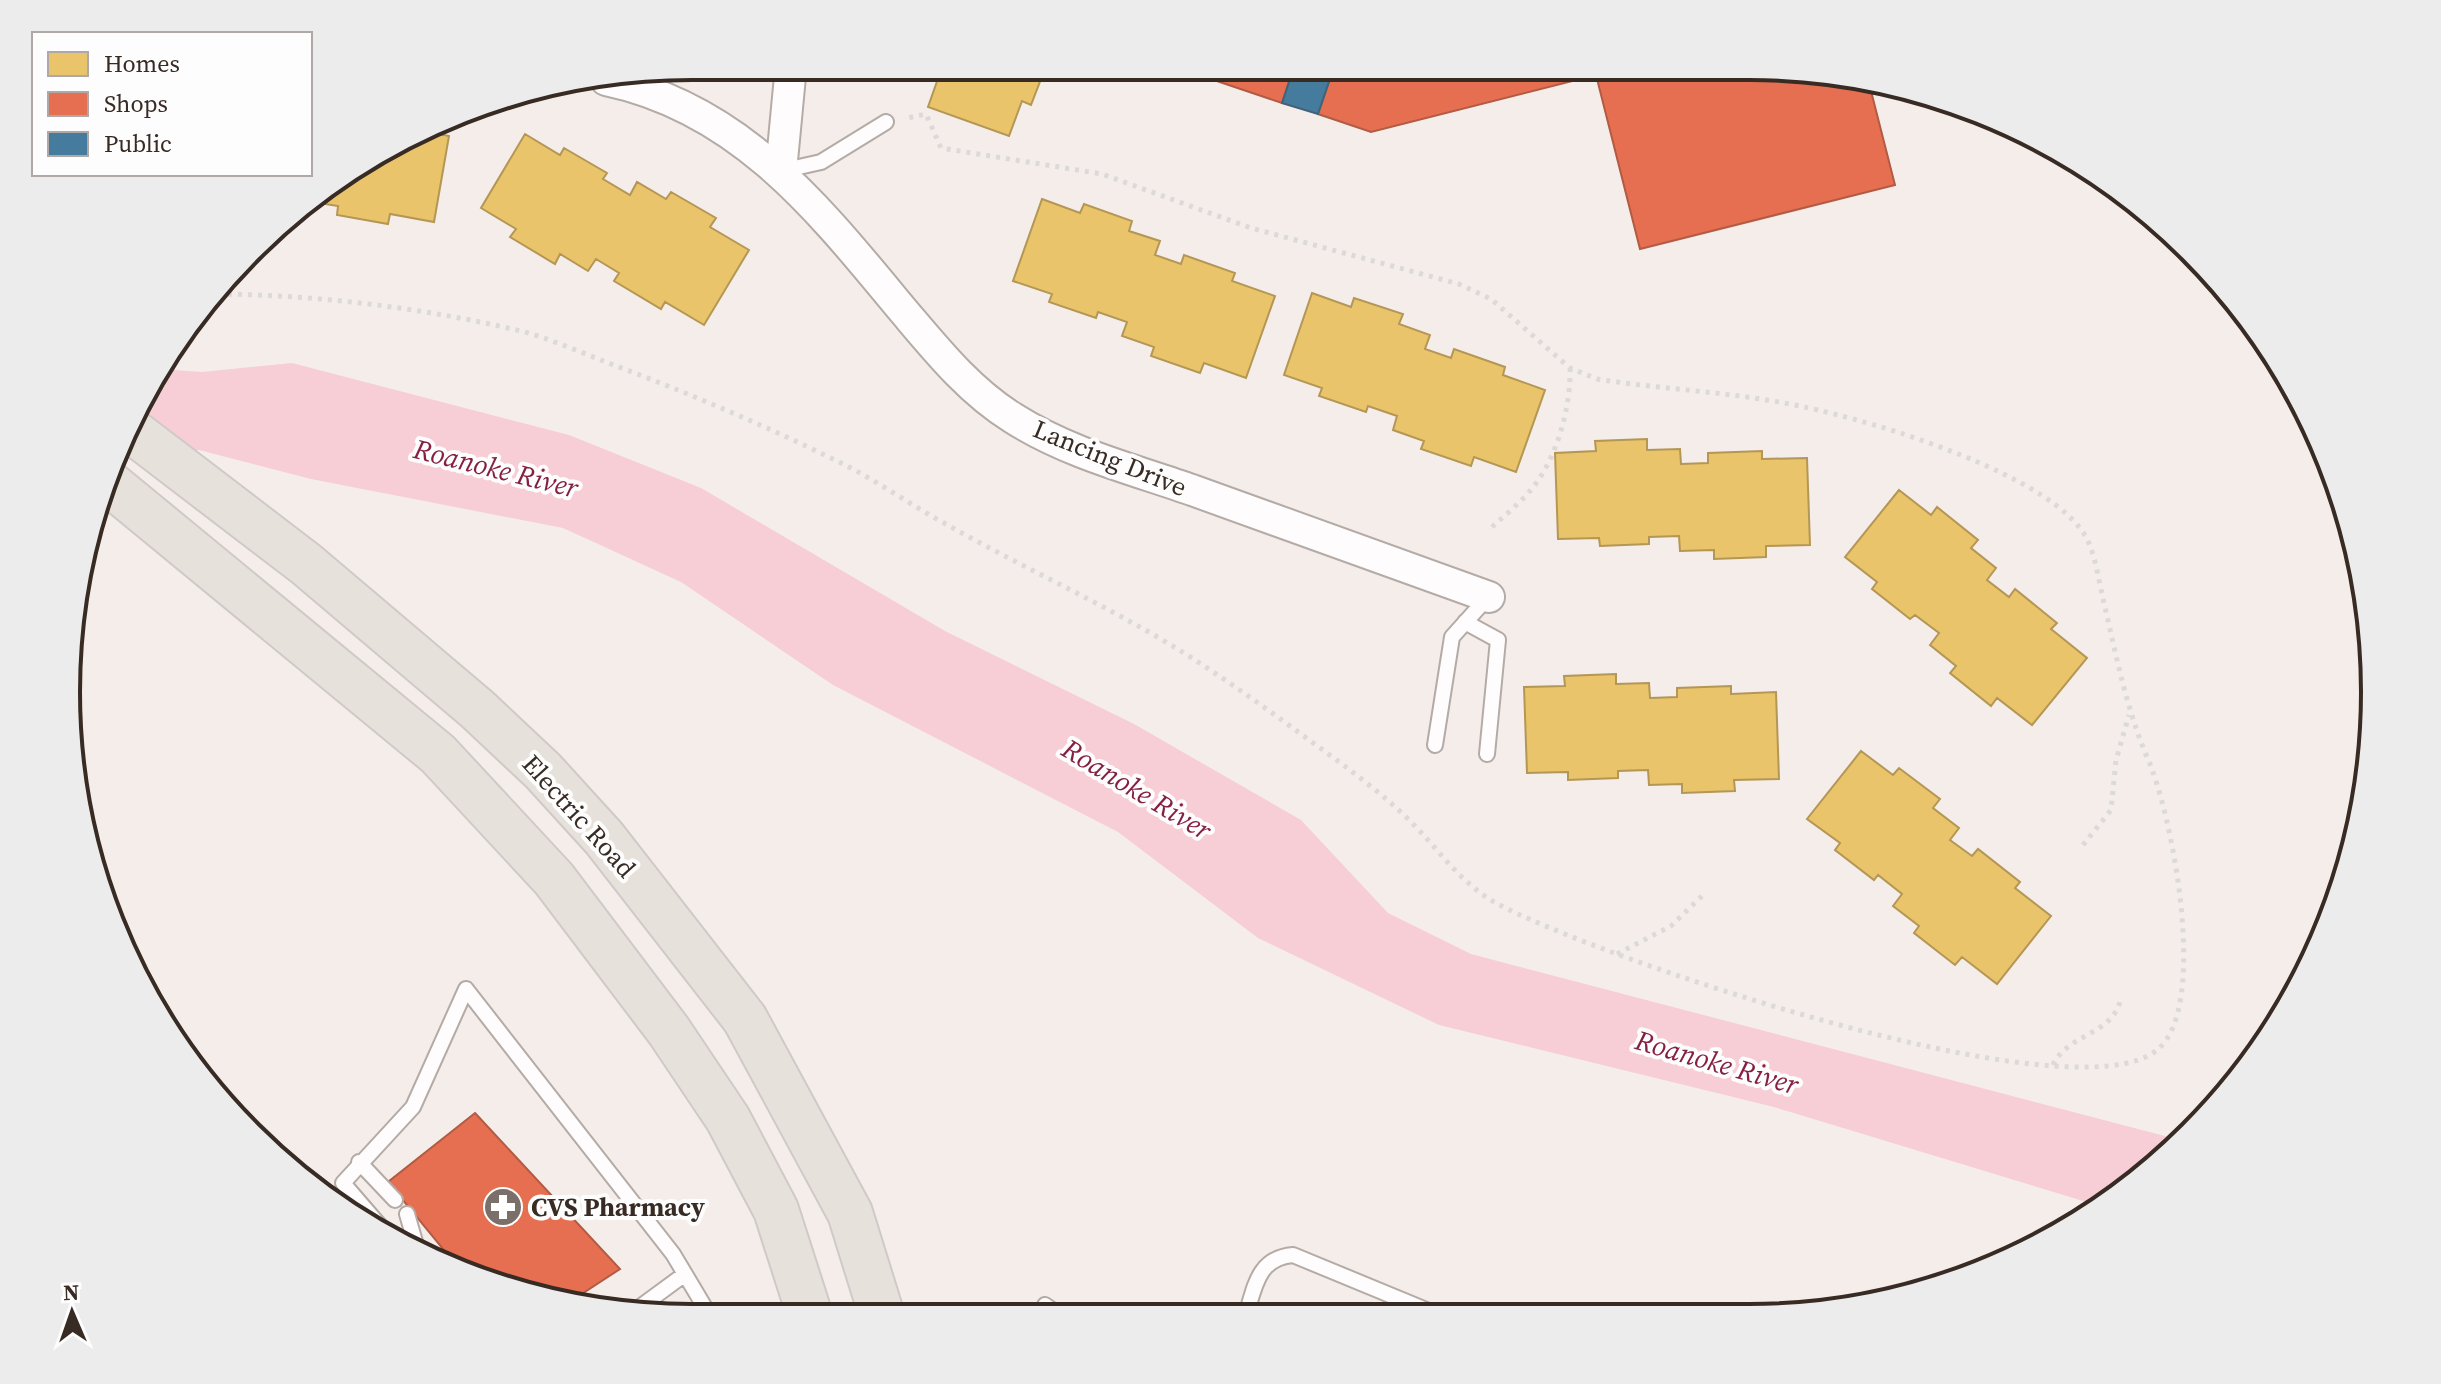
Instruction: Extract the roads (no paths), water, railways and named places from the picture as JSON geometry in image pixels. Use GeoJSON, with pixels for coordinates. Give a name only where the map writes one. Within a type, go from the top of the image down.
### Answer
{"type":"FeatureCollection","features":[{"type":"Feature","properties":{"kind":"main road","name":"Electric Road"},"geometry":{"type":"LineString","coordinates":[[137,435],[306,564],[477,709],[543,771],[604,838],[745,1019],[850,1213],[878,1304]]}},
{"type":"Feature","properties":{"kind":"main road"},"geometry":{"type":"LineString","coordinates":[[115,488],[438,754],[554,879],[669,1031],[728,1119],[776,1210],[806,1304]]}},
{"type":"Feature","properties":{"kind":"street"},"geometry":{"type":"LineString","coordinates":[[781,171],[790,80]]}},
{"type":"Feature","properties":{"kind":"street","name":"Lancing Drive"},"geometry":{"type":"LineString","coordinates":[[619,84],[678,105],[728,133],[781,171],[843,239],[945,361],[1012,418],[1097,458],[1489,597]]}},
{"type":"Feature","properties":{"kind":"lane"},"geometry":{"type":"LineString","coordinates":[[781,171],[821,162],[886,122]]}},
{"type":"Feature","properties":{"kind":"lane"},"geometry":{"type":"LineString","coordinates":[[1435,745],[1452,637],[1489,597]]}},
{"type":"Feature","properties":{"kind":"lane"},"geometry":{"type":"LineString","coordinates":[[1465,622],[1498,640],[1487,754]]}},
{"type":"Feature","properties":{"kind":"lane"},"geometry":{"type":"LineString","coordinates":[[366,1210],[343,1183],[359,1162],[413,1107],[466,989],[685,1274],[703,1304]]}},
{"type":"Feature","properties":{"kind":"lane"},"geometry":{"type":"LineString","coordinates":[[359,1162],[395,1200]]}},
{"type":"Feature","properties":{"kind":"lane"},"geometry":{"type":"LineString","coordinates":[[407,1214],[414,1237]]}},
{"type":"Feature","properties":{"kind":"lane"},"geometry":{"type":"LineString","coordinates":[[1250,1304],[1264,1265],[1277,1256],[1293,1255],[1412,1304]]}},
{"type":"Feature","properties":{"kind":"lane"},"geometry":{"type":"LineString","coordinates":[[646,1302],[685,1274]]}},
{"type":"Feature","properties":{"kind":"water","name":"Roanoke River"},"geometry":{"type":"Polygon","coordinates":[[[292,363],[569,435],[701,488],[945,631],[1134,724],[1301,820],[1388,913],[1471,954],[2169,1137],[2122,1178],[2087,1202],[1774,1107],[1439,1025],[1258,938],[1118,832],[833,685],[681,582],[563,528],[311,479],[199,450],[129,455],[143,421],[172,370],[202,372],[292,363]]]}},
{"type":"Feature","properties":{"kind":"place","name":"CVS Pharmacy"},"geometry":{"type":"Point","coordinates":[503,1207]}}]}
